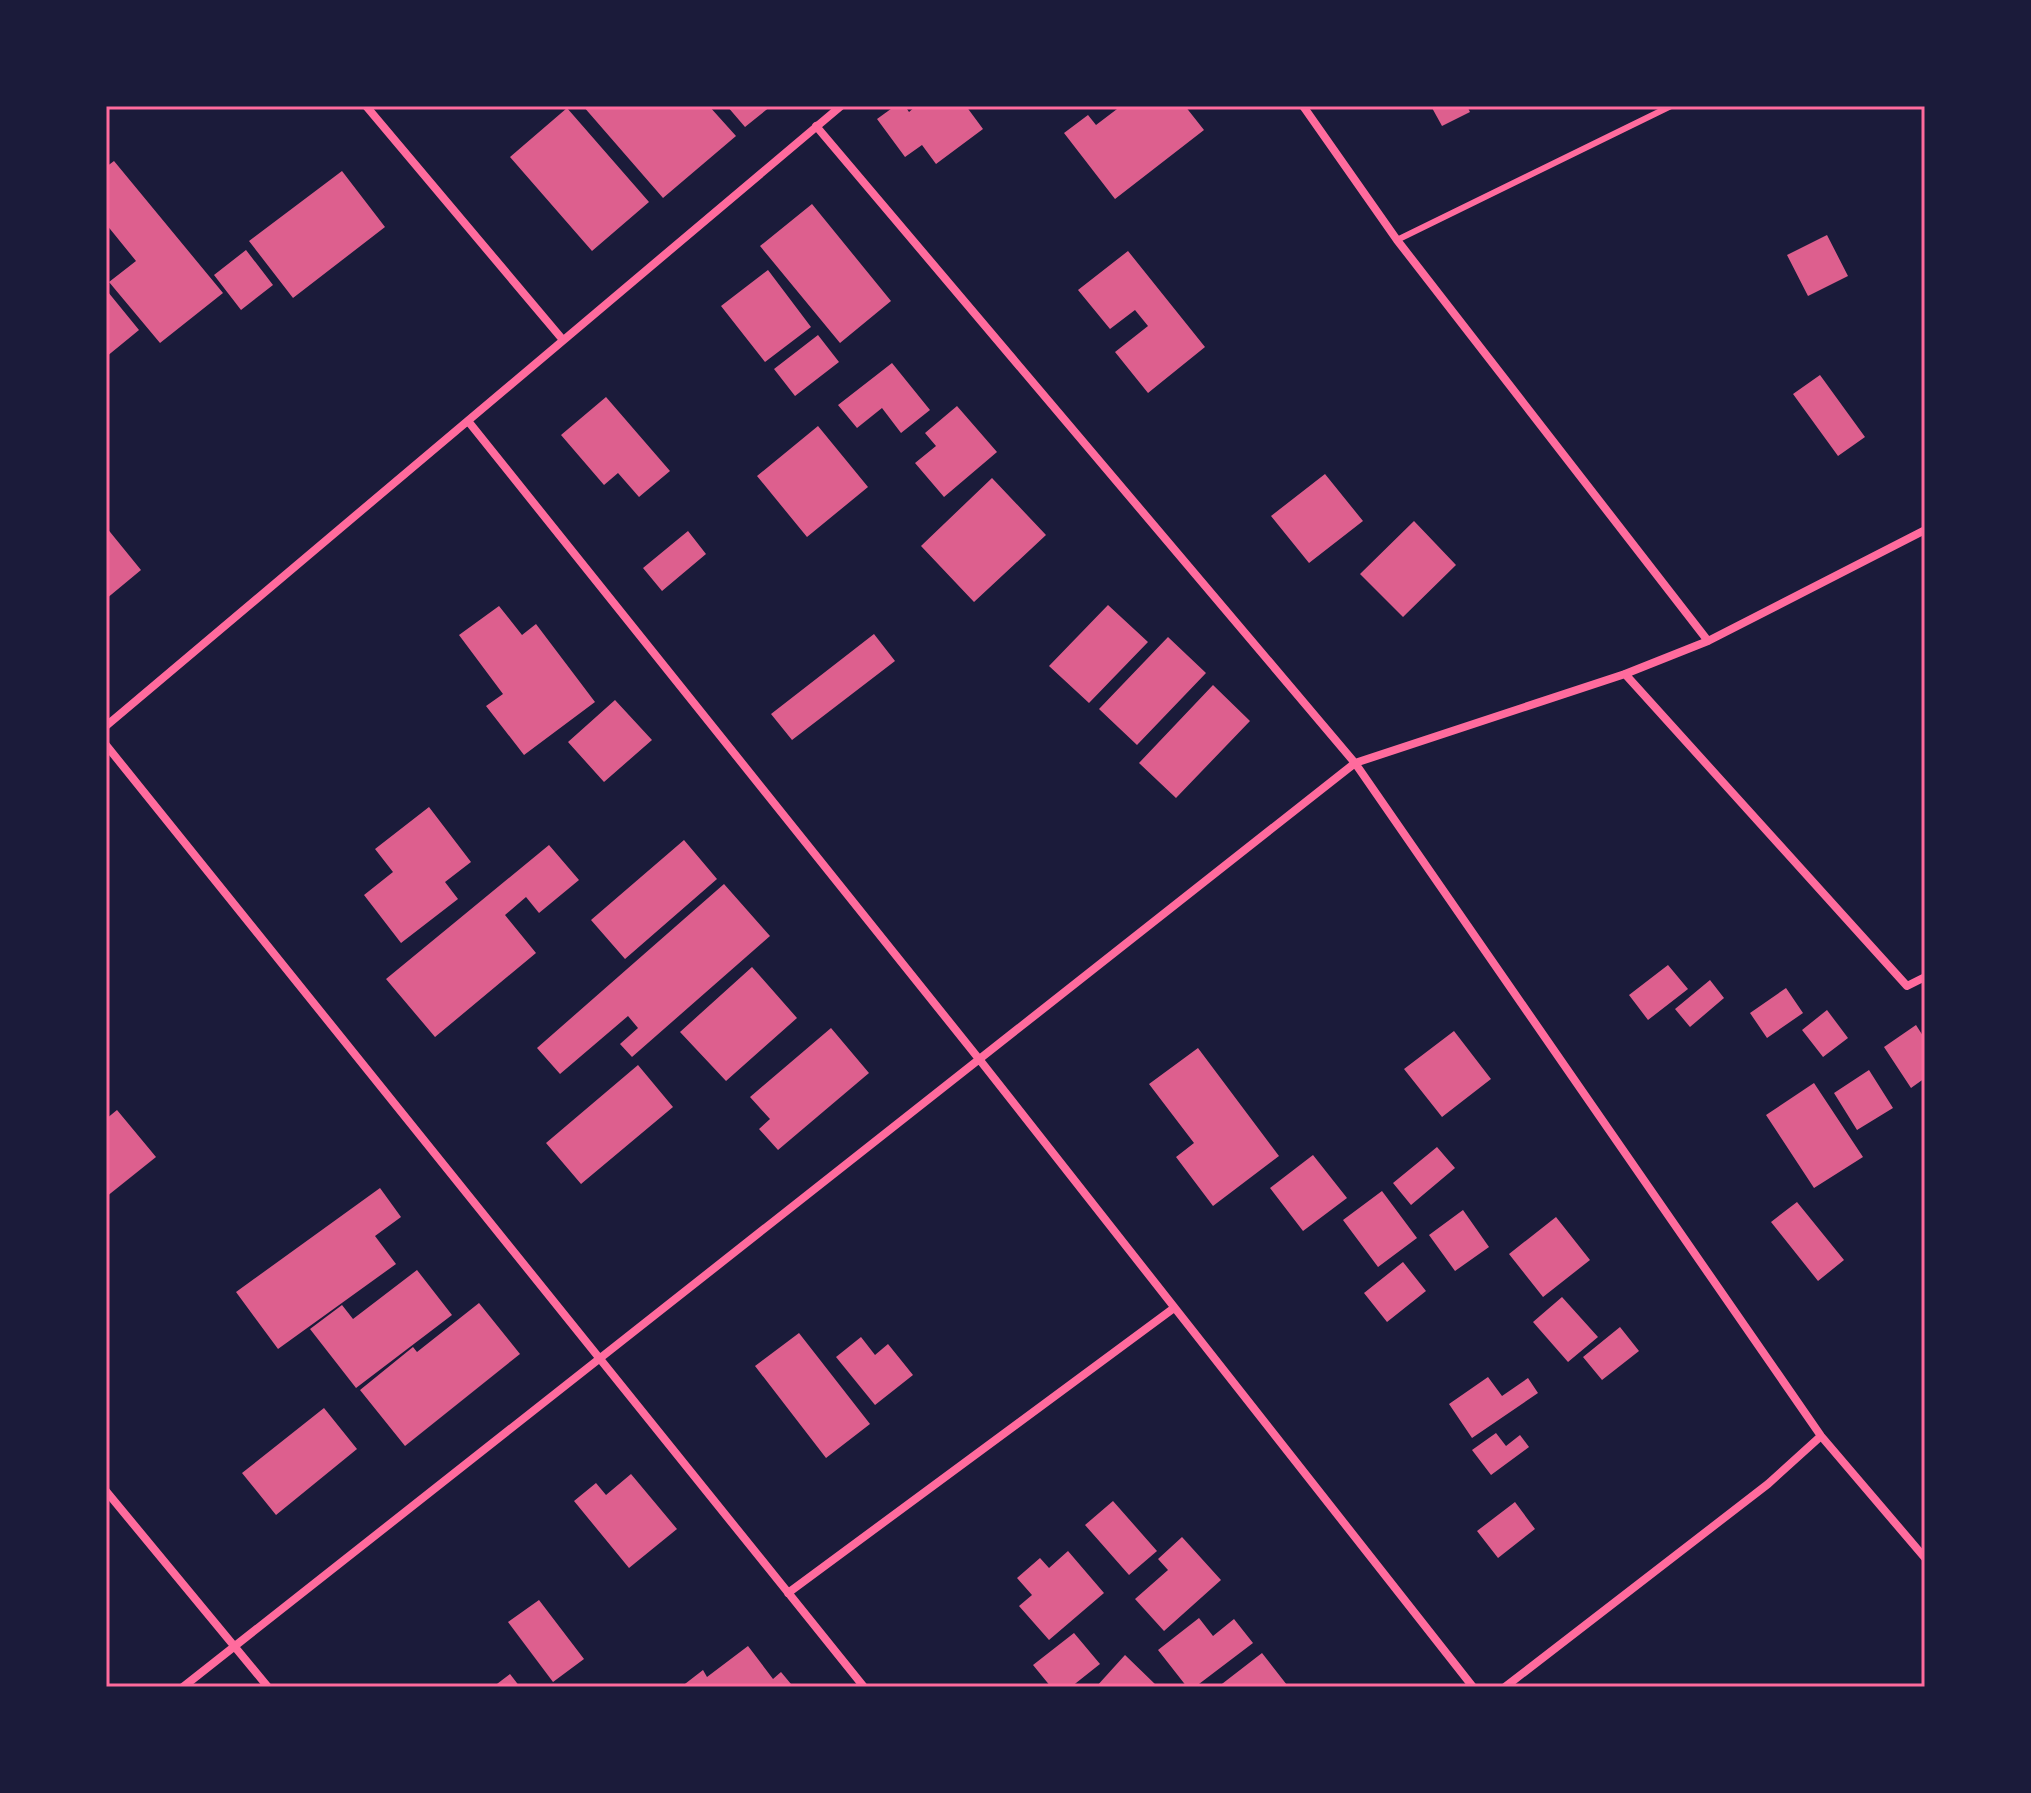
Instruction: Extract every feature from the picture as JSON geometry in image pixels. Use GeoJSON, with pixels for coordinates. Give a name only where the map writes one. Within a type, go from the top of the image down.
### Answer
{"type":"FeatureCollection","features":[{"type":"Feature","properties":{"kind":"street"},"geometry":{"type":"LineString","coordinates":[[366,106],[563,340]]}},
{"type":"Feature","properties":{"kind":"street"},"geometry":{"type":"LineString","coordinates":[[106,726],[841,106]]}},
{"type":"Feature","properties":{"kind":"street"},"geometry":{"type":"LineString","coordinates":[[1303,106],[1397,240],[1708,641]]}},
{"type":"Feature","properties":{"kind":"street"},"geometry":{"type":"LineString","coordinates":[[816,126],[1355,763],[1821,1436],[1925,1558]]}},
{"type":"Feature","properties":{"kind":"street"},"geometry":{"type":"LineString","coordinates":[[468,421],[979,1059],[1473,1687]]}},
{"type":"Feature","properties":{"kind":"street"},"geometry":{"type":"LineString","coordinates":[[183,1687],[1355,763],[1625,674],[1708,641],[1925,530]]}},
{"type":"Feature","properties":{"kind":"street"},"geometry":{"type":"LineString","coordinates":[[1625,674],[1907,986],[1925,977]]}},
{"type":"Feature","properties":{"kind":"street"},"geometry":{"type":"LineString","coordinates":[[106,745],[864,1687]]}},
{"type":"Feature","properties":{"kind":"street"},"geometry":{"type":"LineString","coordinates":[[788,1593],[1174,1308]]}},
{"type":"Feature","properties":{"kind":"street"},"geometry":{"type":"LineString","coordinates":[[1505,1687],[1768,1484],[1821,1436]]}},
{"type":"Feature","properties":{"kind":"street"},"geometry":{"type":"LineString","coordinates":[[106,1491],[268,1687]]}},
{"type":"Feature","properties":{"kind":"lane"},"geometry":{"type":"LineString","coordinates":[[1397,240],[1671,106]]}},
{"type":"Feature","properties":{"kind":"building"},"geometry":{"type":"Polygon","coordinates":[[[583,106],[709,106],[736,136],[663,198],[583,106]]]}},
{"type":"Feature","properties":{"kind":"building"},"geometry":{"type":"Polygon","coordinates":[[[727,106],[771,106],[745,127],[727,106]]]}},
{"type":"Feature","properties":{"kind":"building"},"geometry":{"type":"Polygon","coordinates":[[[895,106],[905,106],[909,112],[916,106],[966,106],[983,129],[936,164],[922,145],[905,157],[877,119],[895,106]]]}},
{"type":"Feature","properties":{"kind":"building"},"geometry":{"type":"Polygon","coordinates":[[[1121,106],[1185,106],[1204,130],[1115,199],[1064,133],[1088,115],[1096,125],[1121,106]]]}},
{"type":"Feature","properties":{"kind":"building"},"geometry":{"type":"Polygon","coordinates":[[[1431,106],[1467,106],[1470,112],[1442,126],[1431,106]]]}},
{"type":"Feature","properties":{"kind":"building"},"geometry":{"type":"Polygon","coordinates":[[[567,108],[649,202],[592,251],[510,157],[567,108]]]}},
{"type":"Feature","properties":{"kind":"building"},"geometry":{"type":"Polygon","coordinates":[[[114,161],[223,293],[160,343],[109,282],[136,261],[106,224],[106,167],[114,161]]]}},
{"type":"Feature","properties":{"kind":"building"},"geometry":{"type":"Polygon","coordinates":[[[342,171],[385,227],[293,298],[249,241],[342,171]]]}},
{"type":"Feature","properties":{"kind":"building"},"geometry":{"type":"Polygon","coordinates":[[[812,204],[891,301],[840,343],[760,246],[812,204]]]}},
{"type":"Feature","properties":{"kind":"building"},"geometry":{"type":"Polygon","coordinates":[[[1827,235],[1848,276],[1808,296],[1787,255],[1827,235]]]}},
{"type":"Feature","properties":{"kind":"building"},"geometry":{"type":"Polygon","coordinates":[[[246,250],[273,285],[241,310],[214,275],[246,250]]]}},
{"type":"Feature","properties":{"kind":"building"},"geometry":{"type":"Polygon","coordinates":[[[1128,251],[1205,347],[1148,393],[1115,352],[1148,326],[1135,310],[1110,329],[1078,290],[1128,251]]]}},
{"type":"Feature","properties":{"kind":"building"},"geometry":{"type":"Polygon","coordinates":[[[768,270],[811,327],[765,362],[721,306],[768,270]]]}},
{"type":"Feature","properties":{"kind":"building"},"geometry":{"type":"Polygon","coordinates":[[[108,292],[139,330],[106,357],[106,294],[108,292]]]}},
{"type":"Feature","properties":{"kind":"building"},"geometry":{"type":"Polygon","coordinates":[[[818,335],[839,362],[795,396],[774,369],[818,335]]]}},
{"type":"Feature","properties":{"kind":"building"},"geometry":{"type":"Polygon","coordinates":[[[892,363],[930,410],[901,433],[882,408],[857,428],[838,405],[892,363]]]}},
{"type":"Feature","properties":{"kind":"building"},"geometry":{"type":"Polygon","coordinates":[[[1820,375],[1865,437],[1838,456],[1793,394],[1820,375]]]}},
{"type":"Feature","properties":{"kind":"building"},"geometry":{"type":"Polygon","coordinates":[[[606,397],[670,471],[639,497],[618,473],[604,485],[561,435],[606,397]]]}},
{"type":"Feature","properties":{"kind":"building"},"geometry":{"type":"Polygon","coordinates":[[[957,406],[997,452],[944,497],[915,463],[936,446],[925,433],[957,406]]]}},
{"type":"Feature","properties":{"kind":"building"},"geometry":{"type":"Polygon","coordinates":[[[818,426],[868,487],[807,537],[757,476],[818,426]]]}},
{"type":"Feature","properties":{"kind":"building"},"geometry":{"type":"Polygon","coordinates":[[[1325,474],[1363,521],[1309,563],[1271,516],[1325,474]]]}},
{"type":"Feature","properties":{"kind":"building"},"geometry":{"type":"Polygon","coordinates":[[[992,478],[1046,535],[974,602],[921,546],[992,478]]]}},
{"type":"Feature","properties":{"kind":"building"},"geometry":{"type":"Polygon","coordinates":[[[1414,521],[1456,565],[1403,617],[1360,574],[1414,521]]]}},
{"type":"Feature","properties":{"kind":"building"},"geometry":{"type":"Polygon","coordinates":[[[106,527],[141,570],[106,599],[106,527]]]}},
{"type":"Feature","properties":{"kind":"building"},"geometry":{"type":"Polygon","coordinates":[[[688,531],[706,554],[662,591],[643,568],[688,531]]]}},
{"type":"Feature","properties":{"kind":"building"},"geometry":{"type":"Polygon","coordinates":[[[1108,605],[1148,642],[1089,703],[1049,666],[1108,605]]]}},
{"type":"Feature","properties":{"kind":"building"},"geometry":{"type":"Polygon","coordinates":[[[499,606],[522,635],[536,624],[595,702],[524,755],[486,706],[503,694],[459,635],[499,606]]]}},
{"type":"Feature","properties":{"kind":"building"},"geometry":{"type":"Polygon","coordinates":[[[874,634],[895,661],[792,740],[771,714],[874,634]]]}},
{"type":"Feature","properties":{"kind":"building"},"geometry":{"type":"Polygon","coordinates":[[[1168,637],[1206,673],[1137,745],[1099,709],[1168,637]]]}},
{"type":"Feature","properties":{"kind":"building"},"geometry":{"type":"Polygon","coordinates":[[[1213,685],[1250,721],[1176,798],[1139,763],[1213,685]]]}},
{"type":"Feature","properties":{"kind":"building"},"geometry":{"type":"Polygon","coordinates":[[[615,700],[652,740],[604,782],[568,742],[615,700]]]}},
{"type":"Feature","properties":{"kind":"building"},"geometry":{"type":"Polygon","coordinates":[[[429,807],[471,862],[445,882],[458,899],[401,943],[364,895],[393,872],[375,849],[429,807]]]}},
{"type":"Feature","properties":{"kind":"building"},"geometry":{"type":"Polygon","coordinates":[[[684,840],[717,879],[625,959],[591,920],[684,840]]]}},
{"type":"Feature","properties":{"kind":"building"},"geometry":{"type":"Polygon","coordinates":[[[549,845],[579,880],[539,913],[526,897],[505,915],[536,953],[435,1037],[386,979],[549,845]]]}},
{"type":"Feature","properties":{"kind":"building"},"geometry":{"type":"Polygon","coordinates":[[[724,884],[770,936],[632,1057],[620,1044],[638,1028],[628,1016],[560,1074],[537,1048],[724,884]]]}},
{"type":"Feature","properties":{"kind":"building"},"geometry":{"type":"Polygon","coordinates":[[[1668,965],[1688,989],[1648,1020],[1629,995],[1668,965]]]}},
{"type":"Feature","properties":{"kind":"building"},"geometry":{"type":"Polygon","coordinates":[[[752,967],[797,1018],[726,1081],[680,1032],[752,967]]]}},
{"type":"Feature","properties":{"kind":"building"},"geometry":{"type":"Polygon","coordinates":[[[1710,980],[1724,998],[1690,1027],[1675,1009],[1710,980]]]}},
{"type":"Feature","properties":{"kind":"building"},"geometry":{"type":"Polygon","coordinates":[[[1786,988],[1803,1013],[1767,1038],[1750,1013],[1786,988]]]}},
{"type":"Feature","properties":{"kind":"building"},"geometry":{"type":"Polygon","coordinates":[[[1827,1010],[1848,1038],[1823,1057],[1802,1030],[1827,1010]]]}},
{"type":"Feature","properties":{"kind":"building"},"geometry":{"type":"Polygon","coordinates":[[[1916,1025],[1925,1039],[1925,1078],[1911,1088],[1884,1047],[1916,1025]]]}},
{"type":"Feature","properties":{"kind":"building"},"geometry":{"type":"Polygon","coordinates":[[[831,1028],[869,1073],[778,1150],[759,1129],[770,1119],[750,1097],[831,1028]]]}},
{"type":"Feature","properties":{"kind":"building"},"geometry":{"type":"Polygon","coordinates":[[[1454,1031],[1491,1079],[1442,1117],[1404,1069],[1454,1031]]]}},
{"type":"Feature","properties":{"kind":"building"},"geometry":{"type":"Polygon","coordinates":[[[1198,1048],[1279,1156],[1213,1206],[1176,1157],[1194,1143],[1149,1084],[1198,1048]]]}},
{"type":"Feature","properties":{"kind":"building"},"geometry":{"type":"Polygon","coordinates":[[[638,1065],[673,1107],[581,1184],[546,1143],[638,1065]]]}},
{"type":"Feature","properties":{"kind":"building"},"geometry":{"type":"Polygon","coordinates":[[[1869,1070],[1893,1108],[1857,1130],[1834,1093],[1869,1070]]]}},
{"type":"Feature","properties":{"kind":"building"},"geometry":{"type":"Polygon","coordinates":[[[1814,1083],[1863,1157],[1814,1188],[1766,1115],[1814,1083]]]}},
{"type":"Feature","properties":{"kind":"building"},"geometry":{"type":"Polygon","coordinates":[[[117,1110],[156,1157],[106,1197],[106,1119],[117,1110]]]}},
{"type":"Feature","properties":{"kind":"building"},"geometry":{"type":"Polygon","coordinates":[[[1437,1147],[1455,1168],[1411,1205],[1393,1183],[1437,1147]]]}},
{"type":"Feature","properties":{"kind":"building"},"geometry":{"type":"Polygon","coordinates":[[[1313,1155],[1347,1198],[1303,1231],[1270,1188],[1313,1155]]]}},
{"type":"Feature","properties":{"kind":"building"},"geometry":{"type":"Polygon","coordinates":[[[380,1188],[401,1217],[375,1236],[396,1264],[278,1349],[236,1292],[380,1188]]]}},
{"type":"Feature","properties":{"kind":"building"},"geometry":{"type":"Polygon","coordinates":[[[1382,1191],[1417,1238],[1378,1267],[1343,1220],[1382,1191]]]}},
{"type":"Feature","properties":{"kind":"building"},"geometry":{"type":"Polygon","coordinates":[[[1797,1202],[1844,1260],[1818,1281],[1771,1222],[1797,1202]]]}},
{"type":"Feature","properties":{"kind":"building"},"geometry":{"type":"Polygon","coordinates":[[[1463,1210],[1489,1247],[1455,1271],[1429,1235],[1463,1210]]]}},
{"type":"Feature","properties":{"kind":"building"},"geometry":{"type":"Polygon","coordinates":[[[1556,1217],[1590,1260],[1543,1297],[1509,1254],[1556,1217]]]}},
{"type":"Feature","properties":{"kind":"building"},"geometry":{"type":"Polygon","coordinates":[[[1403,1262],[1426,1291],[1387,1322],[1364,1293],[1403,1262]]]}},
{"type":"Feature","properties":{"kind":"building"},"geometry":{"type":"Polygon","coordinates":[[[417,1270],[452,1315],[356,1388],[310,1329],[342,1305],[353,1319],[417,1270]]]}},
{"type":"Feature","properties":{"kind":"building"},"geometry":{"type":"Polygon","coordinates":[[[1562,1297],[1598,1337],[1568,1362],[1533,1322],[1562,1297]]]}},
{"type":"Feature","properties":{"kind":"building"},"geometry":{"type":"Polygon","coordinates":[[[479,1303],[520,1354],[405,1446],[360,1390],[413,1347],[417,1352],[479,1303]]]}},
{"type":"Feature","properties":{"kind":"building"},"geometry":{"type":"Polygon","coordinates":[[[1620,1327],[1639,1351],[1602,1380],[1583,1357],[1620,1327]]]}},
{"type":"Feature","properties":{"kind":"building"},"geometry":{"type":"Polygon","coordinates":[[[799,1333],[870,1424],[826,1458],[755,1366],[799,1333]]]}},
{"type":"Feature","properties":{"kind":"building"},"geometry":{"type":"Polygon","coordinates":[[[861,1337],[875,1355],[888,1344],[913,1375],[875,1405],[836,1357],[861,1337]]]}},
{"type":"Feature","properties":{"kind":"building"},"geometry":{"type":"Polygon","coordinates":[[[1488,1377],[1502,1396],[1528,1378],[1538,1393],[1472,1438],[1449,1404],[1488,1377]]]}},
{"type":"Feature","properties":{"kind":"building"},"geometry":{"type":"Polygon","coordinates":[[[324,1408],[357,1449],[276,1515],[242,1473],[324,1408]]]}},
{"type":"Feature","properties":{"kind":"building"},"geometry":{"type":"Polygon","coordinates":[[[1496,1433],[1506,1446],[1520,1435],[1529,1447],[1491,1475],[1472,1450],[1496,1433]]]}},
{"type":"Feature","properties":{"kind":"building"},"geometry":{"type":"Polygon","coordinates":[[[631,1474],[677,1529],[629,1568],[574,1501],[596,1483],[606,1495],[631,1474]]]}},
{"type":"Feature","properties":{"kind":"building"},"geometry":{"type":"Polygon","coordinates":[[[1113,1501],[1157,1551],[1129,1575],[1085,1525],[1113,1501]]]}},
{"type":"Feature","properties":{"kind":"building"},"geometry":{"type":"Polygon","coordinates":[[[1515,1502],[1535,1529],[1498,1558],[1477,1531],[1515,1502]]]}},
{"type":"Feature","properties":{"kind":"building"},"geometry":{"type":"Polygon","coordinates":[[[1182,1537],[1221,1580],[1164,1631],[1135,1599],[1168,1570],[1158,1559],[1182,1537]]]}},
{"type":"Feature","properties":{"kind":"building"},"geometry":{"type":"Polygon","coordinates":[[[1068,1551],[1104,1593],[1049,1640],[1019,1606],[1032,1595],[1017,1578],[1040,1558],[1049,1568],[1068,1551]]]}},
{"type":"Feature","properties":{"kind":"building"},"geometry":{"type":"Polygon","coordinates":[[[539,1600],[584,1659],[553,1682],[508,1622],[539,1600]]]}},
{"type":"Feature","properties":{"kind":"building"},"geometry":{"type":"Polygon","coordinates":[[[1199,1618],[1213,1636],[1234,1619],[1253,1643],[1195,1687],[1187,1687],[1158,1650],[1199,1618]]]}},
{"type":"Feature","properties":{"kind":"building"},"geometry":{"type":"Polygon","coordinates":[[[1074,1633],[1100,1664],[1071,1687],[1051,1687],[1033,1665],[1074,1633]]]}},
{"type":"Feature","properties":{"kind":"building"},"geometry":{"type":"Polygon","coordinates":[[[748,1646],[773,1679],[781,1672],[791,1684],[786,1687],[681,1687],[703,1670],[707,1677],[748,1646]]]}},
{"type":"Feature","properties":{"kind":"building"},"geometry":{"type":"Polygon","coordinates":[[[1262,1653],[1287,1685],[1285,1687],[1218,1687],[1262,1653]]]}},
{"type":"Feature","properties":{"kind":"building"},"geometry":{"type":"Polygon","coordinates":[[[1125,1655],[1156,1685],[1155,1687],[1096,1687],[1125,1655]]]}},
{"type":"Feature","properties":{"kind":"building"},"geometry":{"type":"Polygon","coordinates":[[[510,1674],[520,1687],[493,1687],[510,1674]]]}}]}
